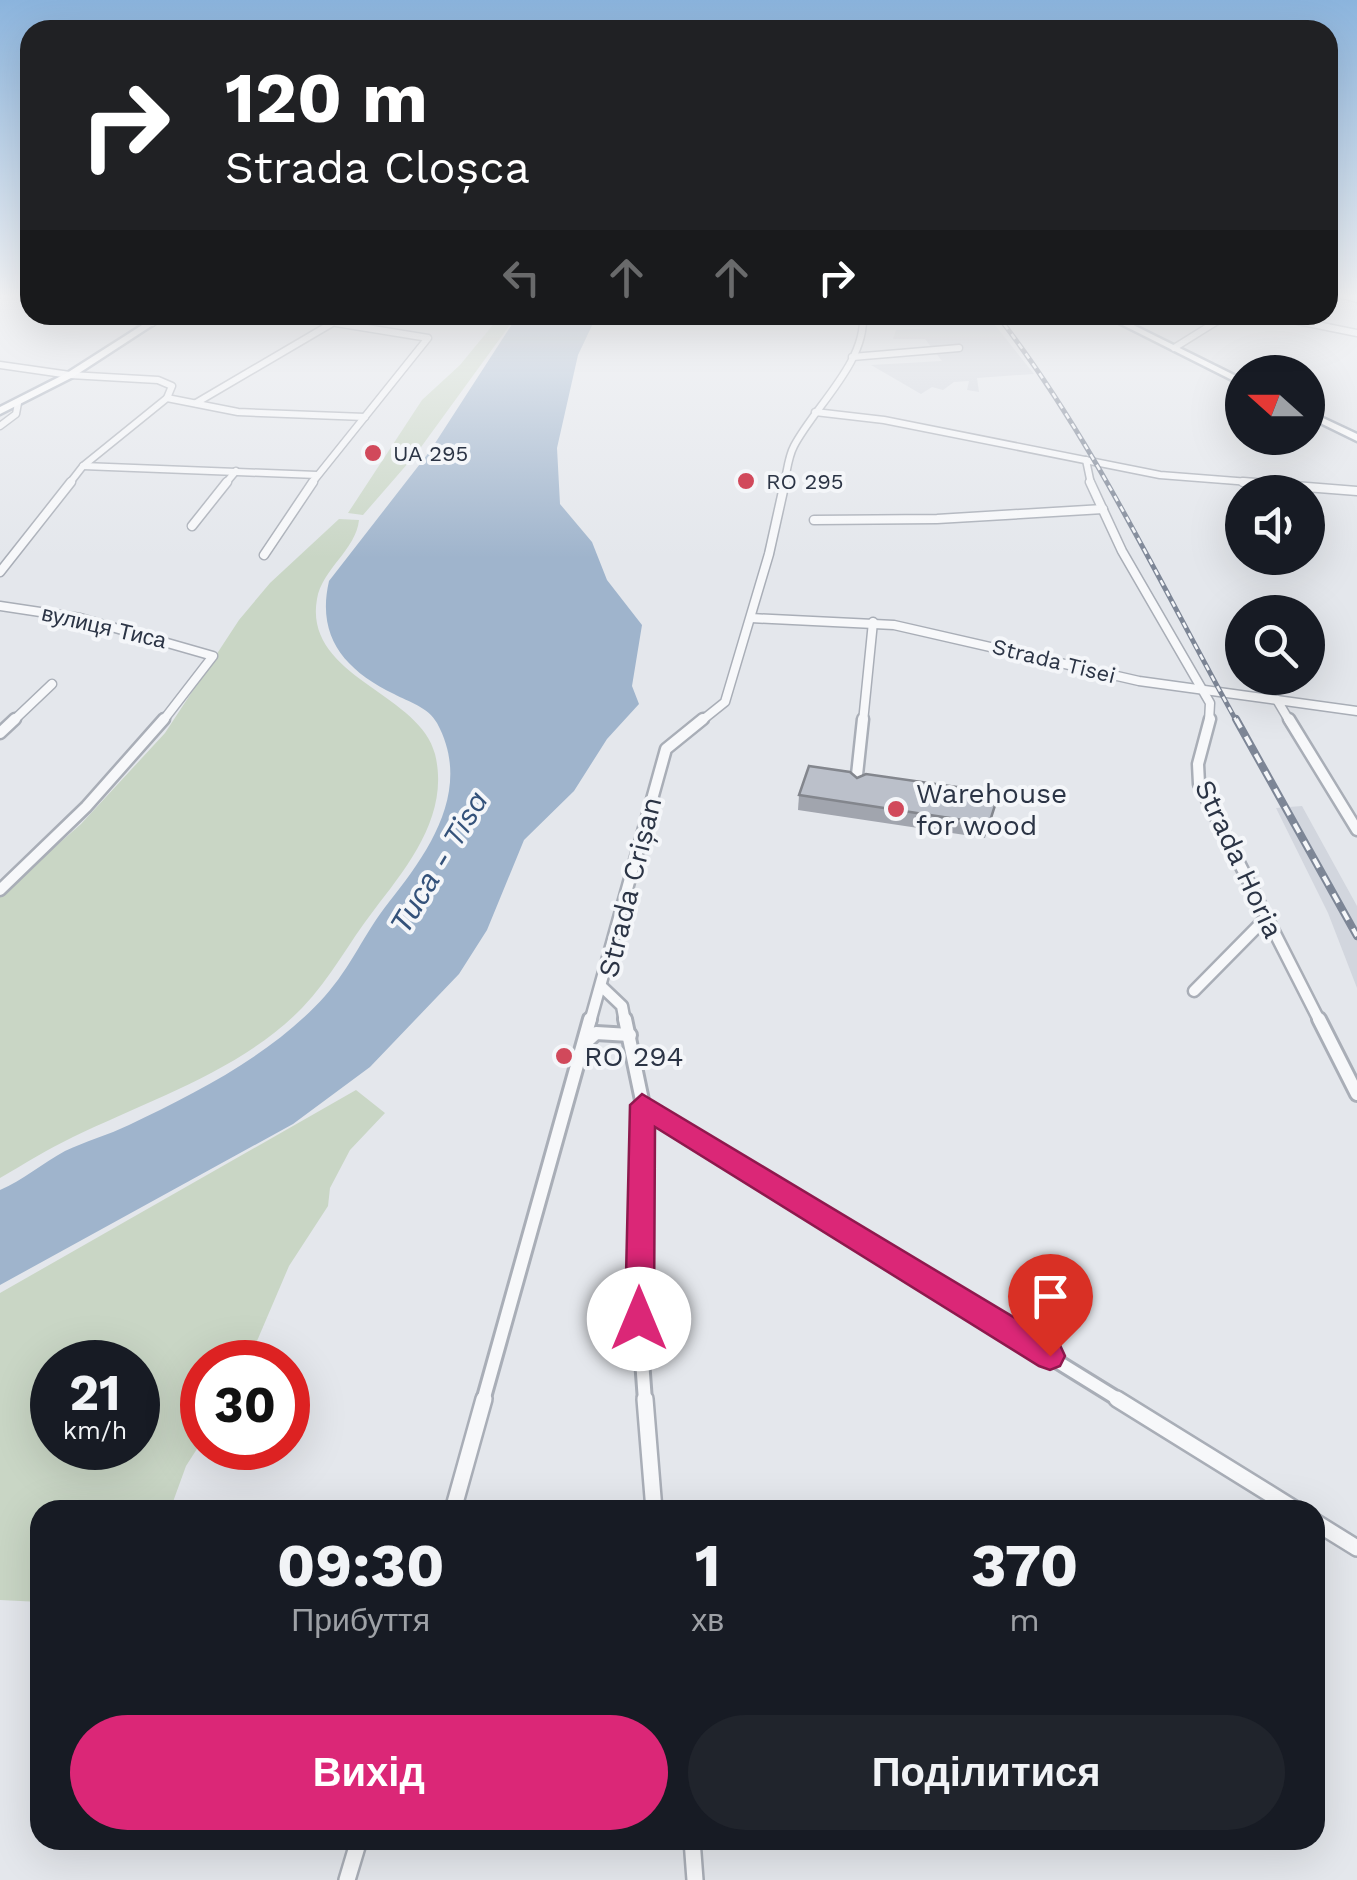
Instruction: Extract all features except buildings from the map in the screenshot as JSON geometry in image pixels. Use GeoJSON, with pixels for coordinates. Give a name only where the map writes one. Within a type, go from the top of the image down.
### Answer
{"type":"FeatureCollection","features":[{"type":"Feature","properties":{"kind":"main road"},"geometry":{"type":"LineString","coordinates":[[0,412],[54,383]]}},
{"type":"Feature","properties":{"kind":"main road"},"geometry":{"type":"LineString","coordinates":[[1325,422],[1357,438]]}},
{"type":"Feature","properties":{"kind":"street"},"geometry":{"type":"LineString","coordinates":[[0,572],[83,466],[168,398],[172,386],[164,383]]}},
{"type":"Feature","properties":{"kind":"street"},"geometry":{"type":"LineString","coordinates":[[196,404],[233,383]]}},
{"type":"Feature","properties":{"kind":"street"},"geometry":{"type":"LineString","coordinates":[[264,556],[317,475],[392,383]]}},
{"type":"Feature","properties":{"kind":"street","name":"Strada Crișan"},"geometry":{"type":"LineString","coordinates":[[653,1500],[639,1319],[642,1105],[622,1006],[601,986],[668,745],[724,702],[752,618],[792,449],[834,383]]}},
{"type":"Feature","properties":{"kind":"street"},"geometry":{"type":"LineString","coordinates":[[168,398],[238,412],[364,417]]}},
{"type":"Feature","properties":{"kind":"street"},"geometry":{"type":"LineString","coordinates":[[0,426],[16,414],[18,403]]}},
{"type":"Feature","properties":{"kind":"street"},"geometry":{"type":"LineString","coordinates":[[815,412],[884,420],[1181,478],[1357,491]]}},
{"type":"Feature","properties":{"kind":"street","name":"Strada Horia"},"geometry":{"type":"LineString","coordinates":[[1086,460],[1086,471],[1122,551],[1204,690],[1210,725],[1196,776],[1357,1094]]}},
{"type":"Feature","properties":{"kind":"street"},"geometry":{"type":"LineString","coordinates":[[83,466],[317,475]]}},
{"type":"Feature","properties":{"kind":"street"},"geometry":{"type":"LineString","coordinates":[[192,526],[236,471]]}},
{"type":"Feature","properties":{"kind":"street"},"geometry":{"type":"LineString","coordinates":[[814,520],[937,519],[1102,509]]}},
{"type":"Feature","properties":{"kind":"street","name":"вулиця Тиса"},"geometry":{"type":"LineString","coordinates":[[0,606],[80,618],[213,656],[158,731],[76,820],[0,890]]}},
{"type":"Feature","properties":{"kind":"street","name":"Strada Tisei"},"geometry":{"type":"LineString","coordinates":[[752,618],[873,622],[956,637],[1109,675],[1357,711]]}},
{"type":"Feature","properties":{"kind":"street"},"geometry":{"type":"LineString","coordinates":[[856,784],[873,622]]}},
{"type":"Feature","properties":{"kind":"street"},"geometry":{"type":"LineString","coordinates":[[0,733],[52,684]]}},
{"type":"Feature","properties":{"kind":"street"},"geometry":{"type":"LineString","coordinates":[[1277,700],[1357,830]]}},
{"type":"Feature","properties":{"kind":"street"},"geometry":{"type":"LineString","coordinates":[[1194,992],[1266,918]]}},
{"type":"Feature","properties":{"kind":"street"},"geometry":{"type":"LineString","coordinates":[[456,1500],[601,986]]}},
{"type":"Feature","properties":{"kind":"street"},"geometry":{"type":"LineString","coordinates":[[584,1044],[596,1033],[630,1035]]}},
{"type":"Feature","properties":{"kind":"street"},"geometry":{"type":"LineString","coordinates":[[642,1105],[1280,1500]]}},
{"type":"Feature","properties":{"kind":"street"},"geometry":{"type":"LineString","coordinates":[[1325,1528],[1357,1548]]}},
{"type":"Feature","properties":{"kind":"street"},"geometry":{"type":"LineString","coordinates":[[348,1880],[356,1850]]}},
{"type":"Feature","properties":{"kind":"street"},"geometry":{"type":"LineString","coordinates":[[693,1850],[695,1880]]}},
{"type":"Feature","properties":{"kind":"shaded area"},"geometry":{"type":"Polygon","coordinates":[[[902,383],[953,383],[943,390],[932,387],[921,394],[902,383]]]}},
{"type":"Feature","properties":{"kind":"shaded area"},"geometry":{"type":"Polygon","coordinates":[[[969,383],[978,383],[979,392],[967,390],[969,383]]]}},
{"type":"Feature","properties":{"kind":"shaded area"},"geometry":{"type":"Polygon","coordinates":[[[1302,806],[1357,906],[1357,988],[1328,913],[1276,808],[1302,806]]]}},
{"type":"Feature","properties":{"kind":"green space"},"geometry":{"type":"Polygon","coordinates":[[[441,383],[468,383],[416,454],[363,515],[348,513],[422,400],[441,383]]]}},
{"type":"Feature","properties":{"kind":"green space"},"geometry":{"type":"Polygon","coordinates":[[[339,519],[359,520],[357,531],[320,588],[317,626],[327,648],[344,666],[408,715],[425,733],[435,754],[438,776],[437,798],[423,838],[322,985],[278,1030],[223,1066],[64,1142],[0,1178],[0,895],[81,824],[165,733],[239,620],[270,583],[339,519]]]}},
{"type":"Feature","properties":{"kind":"green space"},"geometry":{"type":"Polygon","coordinates":[[[356,1090],[385,1113],[350,1150],[330,1188],[328,1206],[289,1266],[257,1340],[180,1340],[180,1470],[185,1470],[174,1500],[30,1500],[30,1602],[0,1600],[0,1293],[356,1090]]]}},
{"type":"Feature","properties":{"kind":"water","name":"Тиса - Tisa"},"geometry":{"type":"Polygon","coordinates":[[[474,383],[572,383],[557,448],[560,504],[592,542],[607,580],[642,625],[632,686],[639,704],[607,739],[574,791],[524,840],[487,930],[459,974],[370,1067],[293,1124],[0,1285],[0,1190],[65,1151],[129,1125],[208,1085],[282,1036],[334,985],[431,841],[442,818],[450,772],[447,748],[437,723],[429,713],[377,685],[348,662],[331,635],[326,601],[329,581],[430,451],[474,383]]]}},
{"type":"Feature","properties":{"kind":"railway"},"geometry":{"type":"LineString","coordinates":[[1046,383],[1095,462],[1237,722]]}},
{"type":"Feature","properties":{"kind":"railway"},"geometry":{"type":"LineString","coordinates":[[1236,719],[1357,936]]}},
{"type":"Feature","properties":{"kind":"place","name":"UA 295"},"geometry":{"type":"Point","coordinates":[373,453]}},
{"type":"Feature","properties":{"kind":"place","name":"RO 295"},"geometry":{"type":"Point","coordinates":[746,481]}},
{"type":"Feature","properties":{"kind":"place","name":"Warehouse for wood"},"geometry":{"type":"Point","coordinates":[896,809]}},
{"type":"Feature","properties":{"kind":"place","name":"RO 294"},"geometry":{"type":"Point","coordinates":[564,1056]}},
{"type":"Feature","properties":{"kind":"route"},"geometry":{"type":"LineString","coordinates":[[639,1319],[642,1105],[1050,1356]]}}]}
